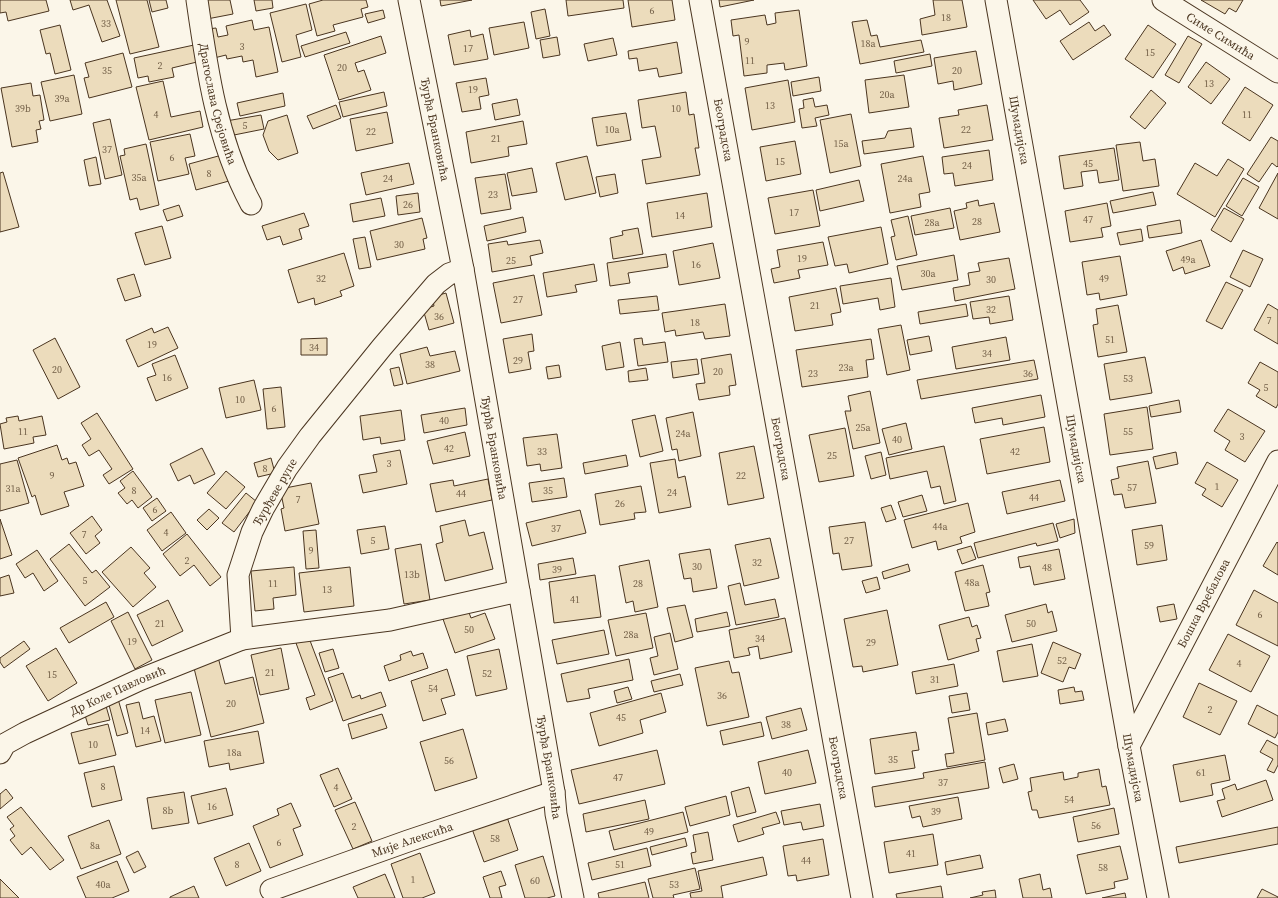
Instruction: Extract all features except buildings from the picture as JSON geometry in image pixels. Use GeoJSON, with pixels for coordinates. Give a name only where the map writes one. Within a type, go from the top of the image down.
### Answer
{"type":"FeatureCollection","features":[{"type":"Feature","properties":{"kind":"street","name":"Драгослава Срејовића"},"geometry":{"type":"LineString","coordinates":[[197,0],[209,79],[220,126],[230,159],[251,204]]}},
{"type":"Feature","properties":{"kind":"street","name":"Ђурђа Бранковића"},"geometry":{"type":"LineString","coordinates":[[409,0],[463,269],[554,792],[556,814],[573,898]]}},
{"type":"Feature","properties":{"kind":"street","name":"Београдска"},"geometry":{"type":"LineString","coordinates":[[700,0],[862,898]]}},
{"type":"Feature","properties":{"kind":"street","name":"Шумадијска"},"geometry":{"type":"LineString","coordinates":[[996,0],[1129,746],[1158,898]]}},
{"type":"Feature","properties":{"kind":"street","name":"Симе Симића"},"geometry":{"type":"LineString","coordinates":[[1163,0],[1278,72]]}},
{"type":"Feature","properties":{"kind":"street","name":"Ђурђеве рупе"},"geometry":{"type":"LineString","coordinates":[[242,640],[238,575],[252,532],[263,509],[287,468],[310,436],[382,347],[436,284],[449,274],[463,269]]}},
{"type":"Feature","properties":{"kind":"street","name":"Бошка Вребалова"},"geometry":{"type":"LineString","coordinates":[[1129,746],[1278,461]]}},
{"type":"Feature","properties":{"kind":"street"},"geometry":{"type":"LineString","coordinates":[[242,640],[390,620],[519,591]]}},
{"type":"Feature","properties":{"kind":"street","name":"Др Коле Павловић"},"geometry":{"type":"LineString","coordinates":[[0,753],[5,744],[25,733],[139,680],[242,640]]}},
{"type":"Feature","properties":{"kind":"street","name":"Мије Алексића"},"geometry":{"type":"LineString","coordinates":[[271,890],[408,841],[554,792]]}}]}
